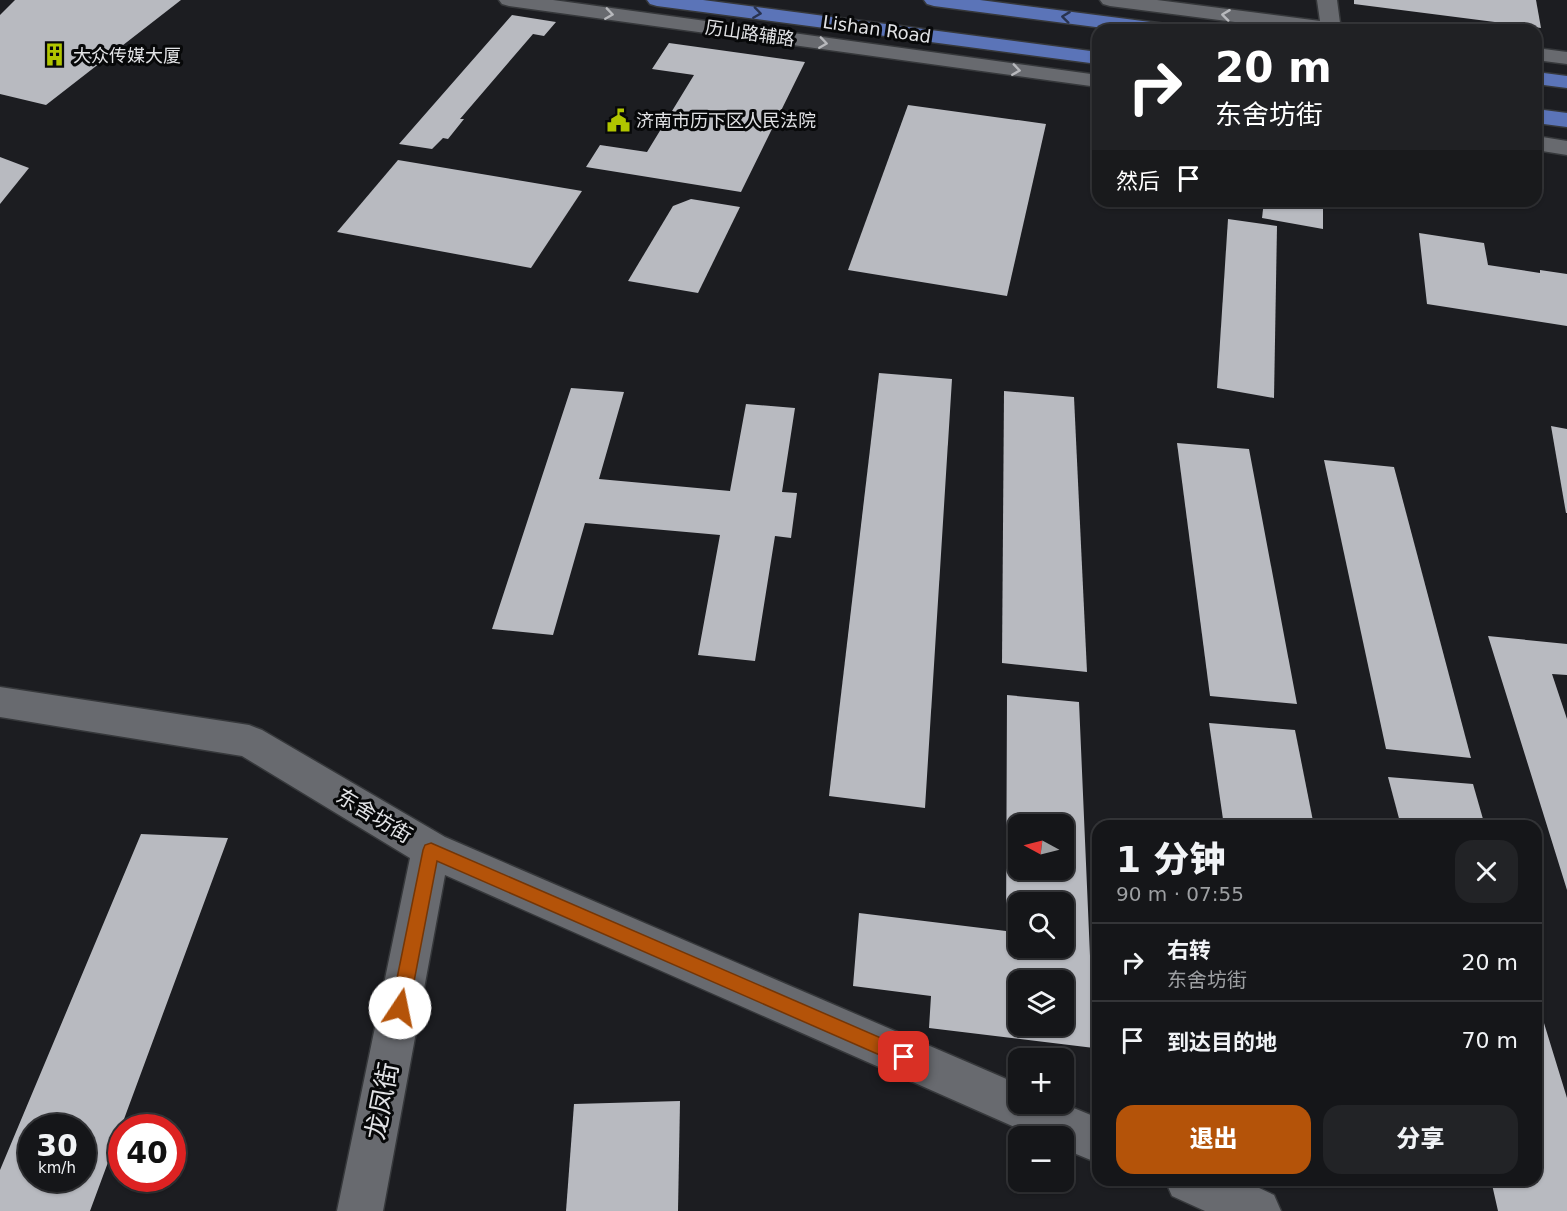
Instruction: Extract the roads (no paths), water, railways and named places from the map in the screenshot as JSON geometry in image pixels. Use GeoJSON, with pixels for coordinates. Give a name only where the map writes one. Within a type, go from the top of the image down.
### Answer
{"type":"FeatureCollection","features":[{"type":"Feature","properties":{"kind":"main road","name":"Lishan Road"},"geometry":{"type":"LineString","coordinates":[[657,0],[1092,57]]}},
{"type":"Feature","properties":{"kind":"main road","name":"Lishan Road"},"geometry":{"type":"LineString","coordinates":[[934,0],[1120,24]]}},
{"type":"Feature","properties":{"kind":"main road"},"geometry":{"type":"LineString","coordinates":[[1542,79],[1567,82]]}},
{"type":"Feature","properties":{"kind":"main road"},"geometry":{"type":"LineString","coordinates":[[1542,117],[1567,120]]}},
{"type":"Feature","properties":{"kind":"street","name":"历山路辅路"},"geometry":{"type":"LineString","coordinates":[[509,0],[1092,80]]}},
{"type":"Feature","properties":{"kind":"street"},"geometry":{"type":"LineString","coordinates":[[1110,0],[1299,24]]}},
{"type":"Feature","properties":{"kind":"street"},"geometry":{"type":"LineString","coordinates":[[1327,0],[1336,24]]}},
{"type":"Feature","properties":{"kind":"street"},"geometry":{"type":"LineString","coordinates":[[1542,55],[1567,58]]}},
{"type":"Feature","properties":{"kind":"street"},"geometry":{"type":"LineString","coordinates":[[1542,144],[1567,148]]}},
{"type":"Feature","properties":{"kind":"street","name":"东舍坊街"},"geometry":{"type":"LineString","coordinates":[[0,702],[249,741],[431,850],[1092,1138]]}},
{"type":"Feature","properties":{"kind":"street","name":"龙凤街"},"geometry":{"type":"LineString","coordinates":[[360,1211],[431,850]]}},
{"type":"Feature","properties":{"kind":"street"},"geometry":{"type":"LineString","coordinates":[[1202,1186],[1258,1211]]}},
{"type":"Feature","properties":{"kind":"place","name":"大众传媒大厦"},"geometry":{"type":"Point","coordinates":[55,55]}},
{"type":"Feature","properties":{"kind":"place","name":"济南市历下区人民法院"},"geometry":{"type":"Point","coordinates":[618,120]}}]}
